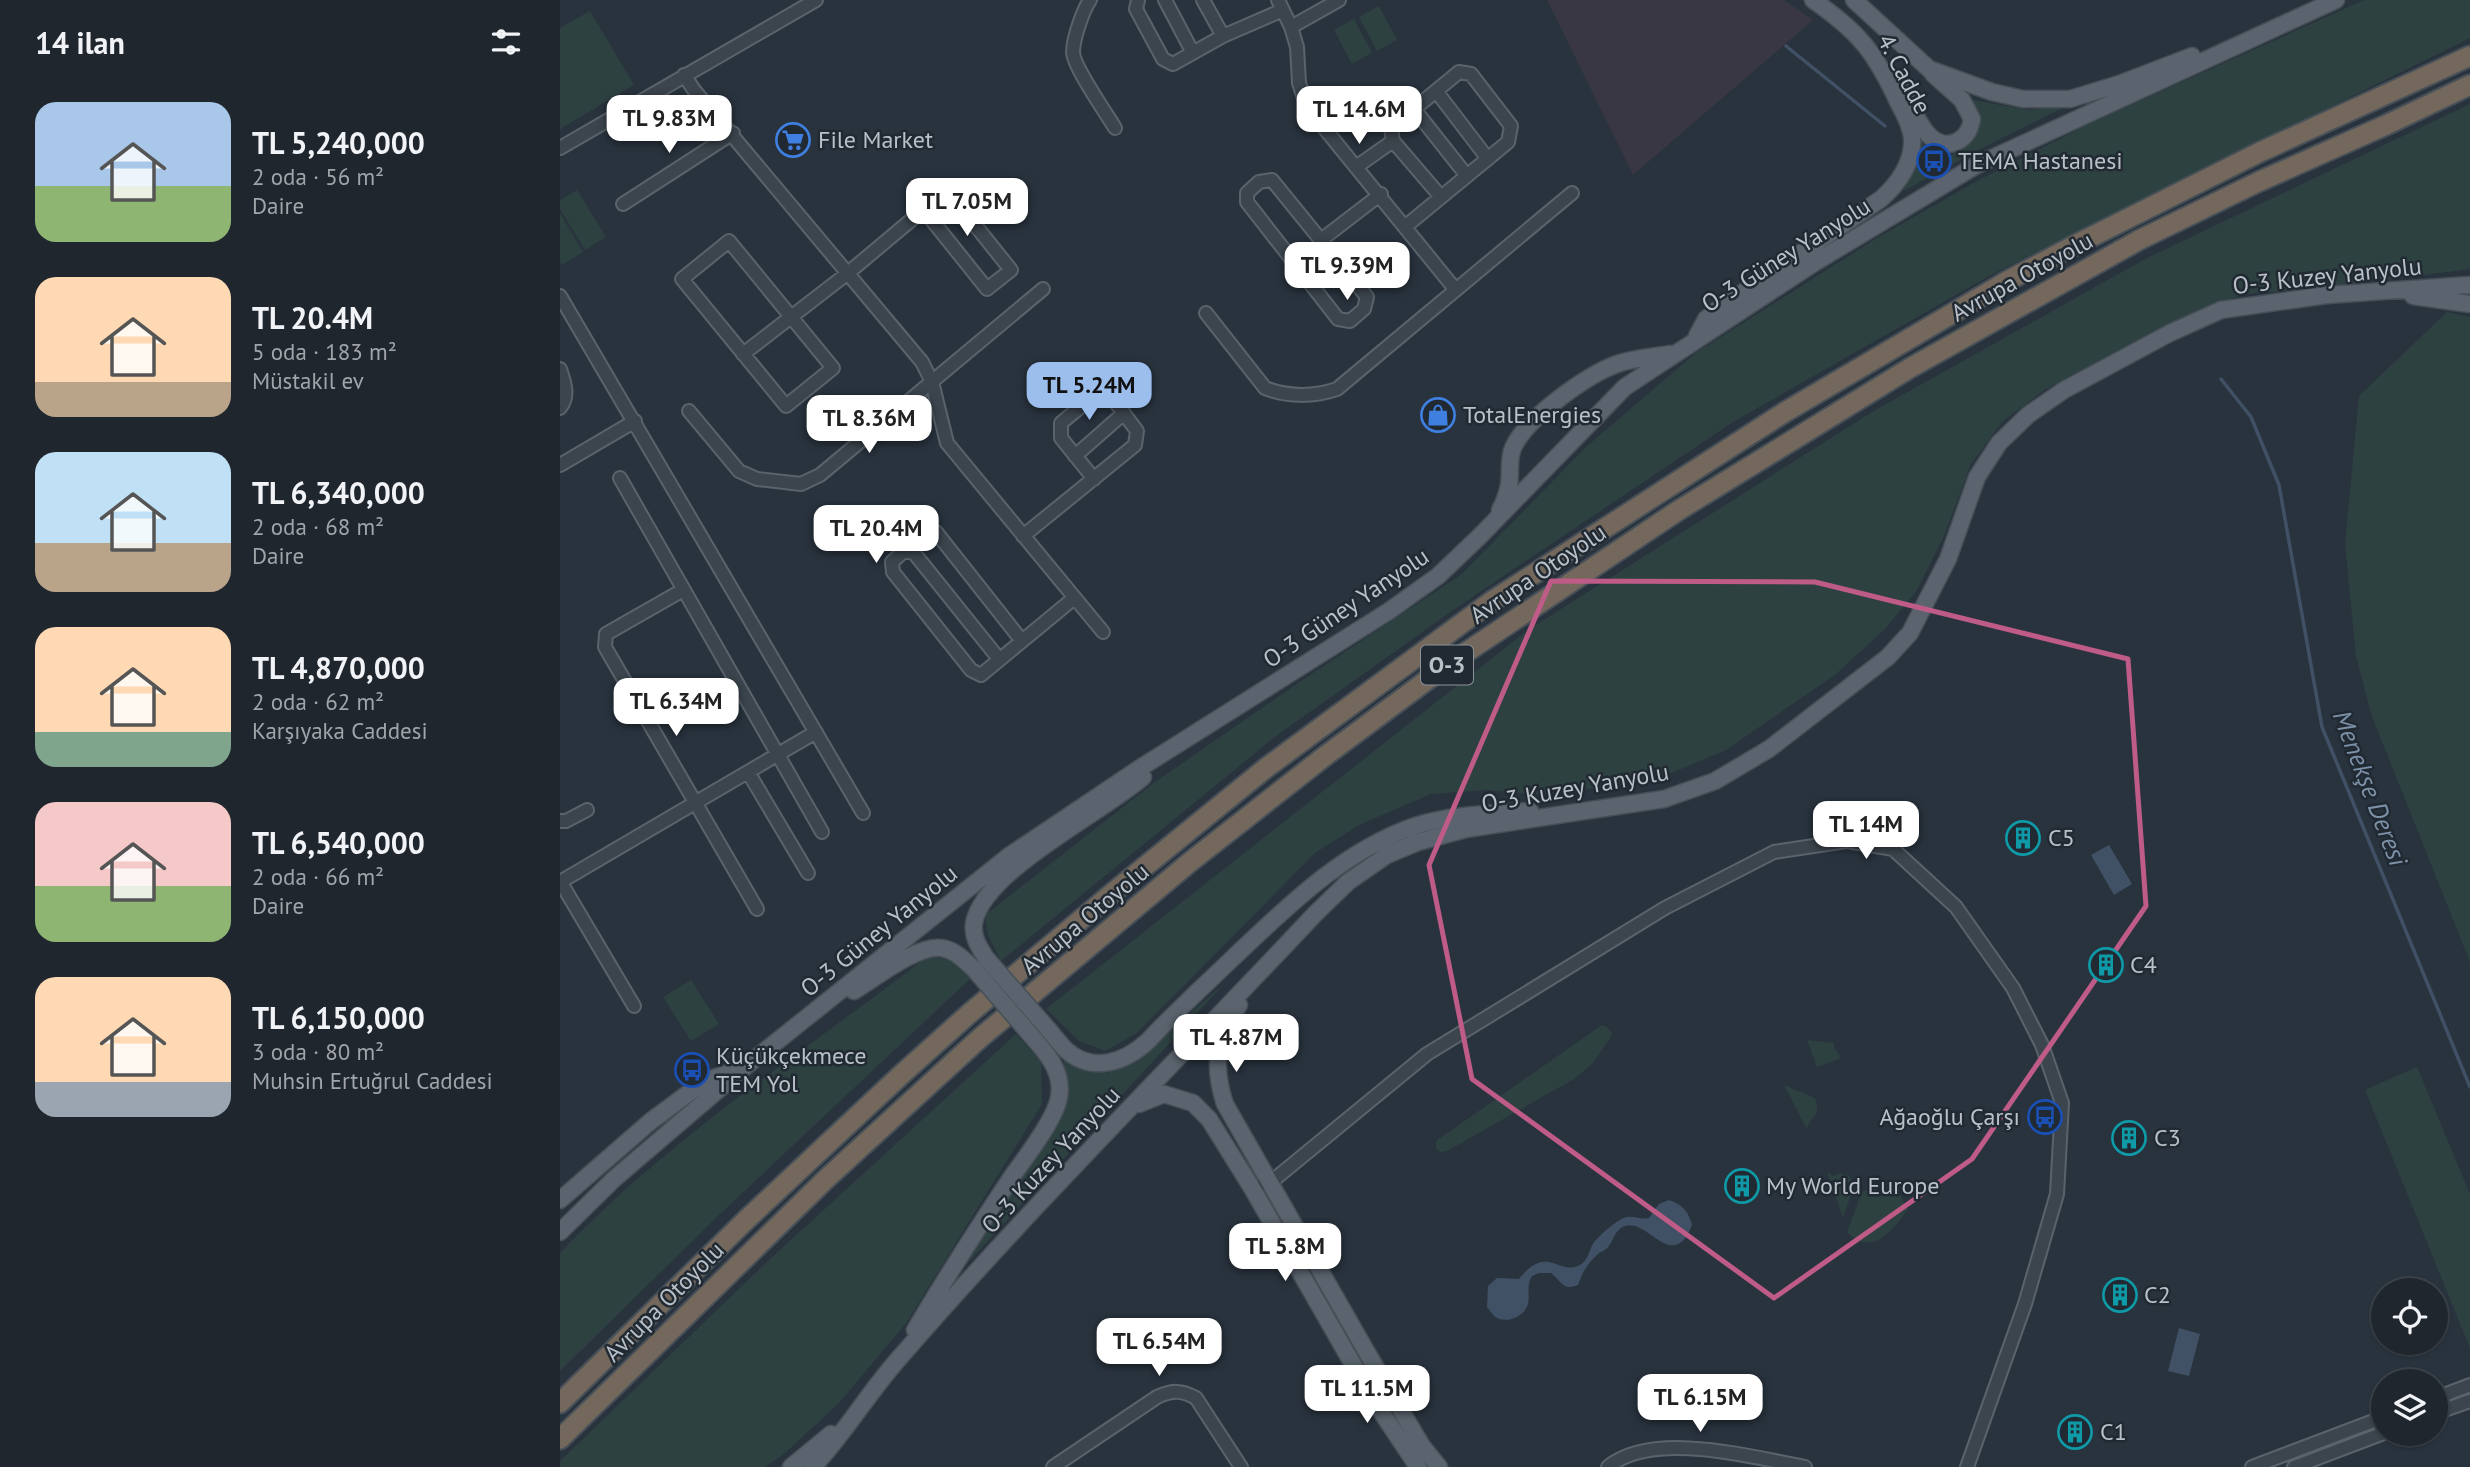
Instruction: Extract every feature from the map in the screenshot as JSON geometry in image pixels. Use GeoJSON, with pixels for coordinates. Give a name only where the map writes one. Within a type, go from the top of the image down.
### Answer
{"type":"FeatureCollection","features":[{"type":"Feature","properties":{"kind":"highway","name":"Avrupa Otoyolu"},"geometry":{"type":"LineString","coordinates":[[560,1403],[782,1186],[970,1013],[1126,881],[1266,768],[1461,623],[1773,419],[1986,293],[2260,152],[2470,55]]}},
{"type":"Feature","properties":{"kind":"highway","name":"Avrupa Otoyolu"},"geometry":{"type":"LineString","coordinates":[[560,1439],[826,1179],[971,1046],[1201,853],[1450,663],[1679,510],[1910,368],[2139,240],[2470,85]]}},
{"type":"Feature","properties":{"kind":"main road","name":"4. Cadde"},"geometry":{"type":"LineString","coordinates":[[1696,339],[1706,319],[1881,199],[1898,182],[1906,167],[1912,138],[1907,120],[1873,53],[1854,31],[1813,0]]}},
{"type":"Feature","properties":{"kind":"main road","name":"4. Cadde"},"geometry":{"type":"LineString","coordinates":[[1854,0],[1929,69],[1992,92],[2023,99],[2070,99],[2287,23]]}},
{"type":"Feature","properties":{"kind":"main road","name":"O-3 Güney Yanyolu"},"geometry":{"type":"LineString","coordinates":[[560,1232],[614,1179],[746,1066],[1009,856],[1181,742],[1418,591],[1457,559],[1625,387],[1893,214],[1975,166],[2336,0]]}},
{"type":"Feature","properties":{"kind":"main road"},"geometry":{"type":"LineString","coordinates":[[1873,53],[1899,84],[1927,133],[1944,144],[1955,143],[1964,138],[1970,129],[1971,114],[1962,100],[1929,69]]}},
{"type":"Feature","properties":{"kind":"main road","name":"O-3 Kuzey Yanyolu"},"geometry":{"type":"LineString","coordinates":[[900,1356],[1348,882],[1387,855],[1418,842],[1466,830],[1664,799],[1715,780],[1769,749],[1888,657],[1910,633],[1928,601],[1948,559],[1977,477],[1999,443],[2028,415],[2064,390],[2170,333],[2221,310],[2327,295],[2470,285]]}},
{"type":"Feature","properties":{"kind":"main road"},"geometry":{"type":"LineString","coordinates":[[2386,292],[2470,304]]}},
{"type":"Feature","properties":{"kind":"main road"},"geometry":{"type":"LineString","coordinates":[[1495,520],[1509,486],[1511,452],[1522,434],[1547,410],[1572,389],[1618,364],[1676,353]]}},
{"type":"Feature","properties":{"kind":"main road"},"geometry":{"type":"LineString","coordinates":[[813,1467],[831,1448],[900,1356],[1059,1100],[1060,1083],[1056,1068],[980,963],[974,925],[979,908],[988,893],[1024,862],[1139,780],[1181,742]]}},
{"type":"Feature","properties":{"kind":"main road"},"geometry":{"type":"LineString","coordinates":[[806,1019],[925,949],[941,947],[980,963],[1066,1050],[1080,1060],[1108,1063],[1121,1060],[1147,1041],[1300,895],[1340,865],[1376,843],[1415,826],[1451,817],[1590,806],[1614,807]]}},
{"type":"Feature","properties":{"kind":"main road"},"geometry":{"type":"LineString","coordinates":[[1267,965],[1227,1023],[1218,1051],[1217,1073],[1225,1104],[1375,1367],[1422,1446],[1439,1467]]}},
{"type":"Feature","properties":{"kind":"main road"},"geometry":{"type":"LineString","coordinates":[[560,1200],[651,1121],[705,1081],[746,1066]]}},
{"type":"Feature","properties":{"kind":"main road"},"geometry":{"type":"LineString","coordinates":[[1134,1106],[1164,1094],[1193,1103],[1209,1118],[1374,1401],[1418,1467]]}},
{"type":"Feature","properties":{"kind":"main road"},"geometry":{"type":"LineString","coordinates":[[791,1467],[825,1440],[866,1401]]}},
{"type":"Feature","properties":{"kind":"street"},"geometry":{"type":"LineString","coordinates":[[560,148],[816,0]]}},
{"type":"Feature","properties":{"kind":"street"},"geometry":{"type":"LineString","coordinates":[[1090,0],[1085,8],[1073,52],[1076,64],[1115,128]]}},
{"type":"Feature","properties":{"kind":"street"},"geometry":{"type":"LineString","coordinates":[[1138,0],[1136,9],[1163,59],[1173,64],[1280,5],[1292,27],[1297,47],[1299,83],[1307,107],[1381,194],[1455,289]]}},
{"type":"Feature","properties":{"kind":"street"},"geometry":{"type":"LineString","coordinates":[[1165,0],[1193,53]]}},
{"type":"Feature","properties":{"kind":"street"},"geometry":{"type":"LineString","coordinates":[[1203,0],[1223,36]]}},
{"type":"Feature","properties":{"kind":"street"},"geometry":{"type":"LineString","coordinates":[[1292,27],[1339,0]]}},
{"type":"Feature","properties":{"kind":"street"},"geometry":{"type":"LineString","coordinates":[[1406,226],[1508,142],[1511,126],[1471,74],[1459,72],[1391,128],[1393,141],[1441,197]]}},
{"type":"Feature","properties":{"kind":"street"},"geometry":{"type":"LineString","coordinates":[[684,75],[922,362],[932,382],[947,443],[1073,599],[1103,632]]}},
{"type":"Feature","properties":{"kind":"street"},"geometry":{"type":"LineString","coordinates":[[1436,91],[1488,159]]}},
{"type":"Feature","properties":{"kind":"street"},"geometry":{"type":"LineString","coordinates":[[1414,109],[1467,176]]}},
{"type":"Feature","properties":{"kind":"street"},"geometry":{"type":"LineString","coordinates":[[623,204],[733,133]]}},
{"type":"Feature","properties":{"kind":"street"},"geometry":{"type":"LineString","coordinates":[[1356,167],[1393,141]]}},
{"type":"Feature","properties":{"kind":"street"},"geometry":{"type":"LineString","coordinates":[[1272,180],[1321,240],[1367,297],[1364,309],[1350,321],[1338,319],[1247,202],[1247,192],[1259,182],[1272,180]]}},
{"type":"Feature","properties":{"kind":"street"},"geometry":{"type":"LineString","coordinates":[[743,354],[848,272],[923,209],[947,190],[1011,270],[987,289],[923,209]]}},
{"type":"Feature","properties":{"kind":"street"},"geometry":{"type":"LineString","coordinates":[[1206,313],[1265,388],[1279,394],[1321,395],[1337,389],[1572,193]]}},
{"type":"Feature","properties":{"kind":"street"},"geometry":{"type":"LineString","coordinates":[[1321,240],[1381,194]]}},
{"type":"Feature","properties":{"kind":"street"},"geometry":{"type":"LineString","coordinates":[[729,241],[791,317],[833,368],[786,406],[682,279],[729,241]]}},
{"type":"Feature","properties":{"kind":"street"},"geometry":{"type":"LineString","coordinates":[[689,411],[739,471],[757,479],[801,484],[820,475],[1043,289]]}},
{"type":"Feature","properties":{"kind":"street"},"geometry":{"type":"LineString","coordinates":[[560,296],[863,813]]}},
{"type":"Feature","properties":{"kind":"street"},"geometry":{"type":"LineString","coordinates":[[560,369],[566,388],[564,403],[560,408]]}},
{"type":"Feature","properties":{"kind":"street"},"geometry":{"type":"LineString","coordinates":[[1023,536],[1094,479],[1135,445],[1138,431],[1110,395],[1096,394],[1061,423],[1061,438],[1094,479]]}},
{"type":"Feature","properties":{"kind":"street"},"geometry":{"type":"LineString","coordinates":[[1076,456],[1124,413]]}},
{"type":"Feature","properties":{"kind":"street"},"geometry":{"type":"LineString","coordinates":[[560,465],[635,421]]}},
{"type":"Feature","properties":{"kind":"street"},"geometry":{"type":"LineString","coordinates":[[620,478],[822,832]]}},
{"type":"Feature","properties":{"kind":"street"},"geometry":{"type":"LineString","coordinates":[[936,532],[1022,641]]}},
{"type":"Feature","properties":{"kind":"street"},"geometry":{"type":"LineString","coordinates":[[999,659],[914,553],[904,551],[892,562],[893,572],[971,670],[981,675],[1073,599]]}},
{"type":"Feature","properties":{"kind":"street"},"geometry":{"type":"LineString","coordinates":[[684,590],[606,634],[604,648],[758,909]]}},
{"type":"Feature","properties":{"kind":"street"},"geometry":{"type":"LineString","coordinates":[[634,1006],[560,882],[816,733]]}},
{"type":"Feature","properties":{"kind":"street"},"geometry":{"type":"LineString","coordinates":[[748,772],[808,873]]}},
{"type":"Feature","properties":{"kind":"street"},"geometry":{"type":"LineString","coordinates":[[560,821],[566,821],[587,810]]}},
{"type":"Feature","properties":{"kind":"street"},"geometry":{"type":"LineString","coordinates":[[1252,1188],[1271,1182],[1427,1054],[1665,908],[1774,852],[1847,841],[1893,849],[1956,907],[2012,988],[2042,1045],[2062,1103],[2057,1194],[2025,1304],[1967,1467]]}},
{"type":"Feature","properties":{"kind":"street"},"geometry":{"type":"LineString","coordinates":[[2448,1393],[2470,1385]]}},
{"type":"Feature","properties":{"kind":"street"},"geometry":{"type":"LineString","coordinates":[[1053,1467],[1157,1397],[1171,1391],[1184,1391],[1196,1398],[1241,1467]]}},
{"type":"Feature","properties":{"kind":"street"},"geometry":{"type":"LineString","coordinates":[[2448,1409],[2470,1401]]}},
{"type":"Feature","properties":{"kind":"street"},"geometry":{"type":"LineString","coordinates":[[2252,1467],[2371,1423]]}},
{"type":"Feature","properties":{"kind":"street"},"geometry":{"type":"LineString","coordinates":[[2294,1467],[2371,1438]]}},
{"type":"Feature","properties":{"kind":"street"},"geometry":{"type":"LineString","coordinates":[[1608,1467],[1623,1456],[1639,1451],[1672,1448],[1732,1453],[1805,1467]]}},
{"type":"Feature","properties":{"kind":"highlighted area"},"geometry":{"type":"Polygon","coordinates":[[[1551,581],[1815,582],[2128,659],[2146,906],[1972,1159],[1774,1298],[1472,1079],[1429,865],[1551,581]]]}},
{"type":"Feature","properties":{"kind":"shaded area"},"geometry":{"type":"Polygon","coordinates":[[[1547,0],[1784,0],[1813,20],[1633,175],[1547,0]]]}},
{"type":"Feature","properties":{"kind":"shaded area"},"geometry":{"type":"Polygon","coordinates":[[[2364,0],[2470,0],[2470,38],[1991,275],[1733,422],[1459,606],[1276,736],[1001,961],[988,935],[985,915],[1155,782],[1462,574],[1586,447],[1697,352],[1877,238],[1977,181],[2093,122],[2364,0]]]}},
{"type":"Feature","properties":{"kind":"shaded area"},"geometry":{"type":"Polygon","coordinates":[[[1379,6],[1397,40],[1377,51],[1359,17],[1379,6]]]}},
{"type":"Feature","properties":{"kind":"shaded area"},"geometry":{"type":"Polygon","coordinates":[[[590,11],[634,85],[560,129],[560,28],[590,11]]]}},
{"type":"Feature","properties":{"kind":"shaded area"},"geometry":{"type":"Polygon","coordinates":[[[1354,19],[1372,53],[1352,64],[1334,30],[1354,19]]]}},
{"type":"Feature","properties":{"kind":"shaded area"},"geometry":{"type":"Polygon","coordinates":[[[1972,100],[2030,110],[2070,104],[1902,192],[1914,171],[1918,136],[1931,155],[1945,159],[1963,148],[1975,136],[1979,121],[1972,100]]]}},
{"type":"Feature","properties":{"kind":"shaded area"},"geometry":{"type":"Polygon","coordinates":[[[2470,104],[2470,269],[2332,287],[2245,294],[2194,312],[2046,389],[2002,422],[1971,464],[1944,536],[1917,590],[1885,629],[1836,674],[1726,750],[1655,780],[1544,795],[1487,790],[1431,794],[1359,825],[1315,853],[1137,1033],[1105,1051],[1079,1041],[1046,1009],[1528,630],[1872,412],[2147,258],[2470,104]]]}},
{"type":"Feature","properties":{"kind":"shaded area"},"geometry":{"type":"Polygon","coordinates":[[[577,190],[606,237],[585,250],[560,209],[560,200],[577,190]]]}},
{"type":"Feature","properties":{"kind":"shaded area"},"geometry":{"type":"Polygon","coordinates":[[[560,213],[583,252],[562,265],[560,261],[560,213]]]}},
{"type":"Feature","properties":{"kind":"shaded area"},"geometry":{"type":"Polygon","coordinates":[[[2447,312],[2470,317],[2470,962],[2371,714],[2356,656],[2345,544],[2359,396],[2447,312]]]}},
{"type":"Feature","properties":{"kind":"shaded area"},"geometry":{"type":"Polygon","coordinates":[[[928,956],[955,959],[971,978],[720,1214],[560,1371],[560,1253],[602,1211],[692,1134],[928,956]]]}},
{"type":"Feature","properties":{"kind":"shaded area"},"geometry":{"type":"Polygon","coordinates":[[[691,980],[719,1024],[691,1041],[663,997],[691,980]]]}},
{"type":"Feature","properties":{"kind":"shaded area"},"geometry":{"type":"Polygon","coordinates":[[[1225,983],[951,1281],[1062,1112],[1067,1086],[1063,1059],[1107,1073],[1132,1063],[1225,983]]]}},
{"type":"Feature","properties":{"kind":"shaded area"},"geometry":{"type":"Polygon","coordinates":[[[1602,1025],[1612,1033],[1611,1037],[1592,1064],[1574,1079],[1447,1151],[1436,1149],[1436,1141],[1602,1025]]]}},
{"type":"Feature","properties":{"kind":"shaded area"},"geometry":{"type":"Polygon","coordinates":[[[1016,1034],[1041,1062],[1042,1104],[907,1322],[839,1403],[784,1454],[765,1467],[560,1467],[560,1461],[769,1260],[1016,1034]]]}},
{"type":"Feature","properties":{"kind":"shaded area"},"geometry":{"type":"Polygon","coordinates":[[[1807,1040],[1834,1043],[1839,1059],[1817,1067],[1807,1040]]]}},
{"type":"Feature","properties":{"kind":"shaded area"},"geometry":{"type":"Polygon","coordinates":[[[2417,1067],[2470,1194],[2470,1348],[2448,1294],[2448,1278],[2442,1278],[2365,1090],[2417,1067]]]}},
{"type":"Feature","properties":{"kind":"shaded area"},"geometry":{"type":"Polygon","coordinates":[[[1784,1085],[1815,1098],[1816,1112],[1807,1129],[1784,1085]]]}},
{"type":"Feature","properties":{"kind":"shaded area"},"geometry":{"type":"Polygon","coordinates":[[[1827,1172],[1834,1176],[1839,1173],[1849,1176],[1854,1187],[1843,1217],[1827,1172]]]}},
{"type":"Feature","properties":{"kind":"shaded area"},"geometry":{"type":"Polygon","coordinates":[[[1873,1187],[1889,1196],[1900,1195],[1908,1209],[1889,1232],[1873,1242],[1865,1242],[1847,1232],[1862,1192],[1873,1187]]]}},
{"type":"Feature","properties":{"kind":"water"},"geometry":{"type":"Polygon","coordinates":[[[2109,845],[2132,884],[2114,895],[2091,855],[2109,845]]]}},
{"type":"Feature","properties":{"kind":"water"},"geometry":{"type":"Polygon","coordinates":[[[1669,1200],[1684,1209],[1692,1225],[1685,1239],[1677,1245],[1669,1245],[1634,1226],[1625,1226],[1589,1264],[1578,1285],[1569,1287],[1551,1273],[1539,1273],[1530,1280],[1528,1304],[1519,1316],[1509,1320],[1499,1319],[1487,1307],[1488,1286],[1497,1278],[1519,1279],[1537,1263],[1552,1263],[1571,1268],[1578,1266],[1586,1259],[1595,1241],[1614,1224],[1627,1217],[1649,1218],[1659,1204],[1669,1200]]]}},
{"type":"Feature","properties":{"kind":"water"},"geometry":{"type":"Polygon","coordinates":[[[2179,1328],[2200,1334],[2189,1376],[2168,1371],[2179,1328]]]}},
{"type":"Feature","properties":{"kind":"waterway","name":"Menekşe Deresi"},"geometry":{"type":"LineString","coordinates":[[1786,46],[1885,126]]}},
{"type":"Feature","properties":{"kind":"waterway","name":"Menekşe Deresi"},"geometry":{"type":"LineString","coordinates":[[2221,379],[2251,417],[2279,485],[2322,727],[2470,1087]]}},
{"type":"Feature","properties":{"kind":"place","name":"File Market"},"geometry":{"type":"Point","coordinates":[793,140]}},
{"type":"Feature","properties":{"kind":"place","name":"TEMA Hastanesi"},"geometry":{"type":"Point","coordinates":[1934,161]}},
{"type":"Feature","properties":{"kind":"place","name":"TotalEnergies"},"geometry":{"type":"Point","coordinates":[1438,415]}},
{"type":"Feature","properties":{"kind":"place","name":"C5"},"geometry":{"type":"Point","coordinates":[2023,838]}},
{"type":"Feature","properties":{"kind":"place","name":"C4"},"geometry":{"type":"Point","coordinates":[2106,965]}},
{"type":"Feature","properties":{"kind":"place","name":"Küçükçekmece TEM Yol"},"geometry":{"type":"Point","coordinates":[692,1070]}},
{"type":"Feature","properties":{"kind":"place","name":"Ağaoğlu Çarşı"},"geometry":{"type":"Point","coordinates":[2045,1117]}},
{"type":"Feature","properties":{"kind":"place","name":"C3"},"geometry":{"type":"Point","coordinates":[2129,1138]}},
{"type":"Feature","properties":{"kind":"place","name":"My World Europe"},"geometry":{"type":"Point","coordinates":[1742,1186]}},
{"type":"Feature","properties":{"kind":"place","name":"C2"},"geometry":{"type":"Point","coordinates":[2120,1295]}},
{"type":"Feature","properties":{"kind":"place","name":"C1"},"geometry":{"type":"Point","coordinates":[2075,1432]}}]}
